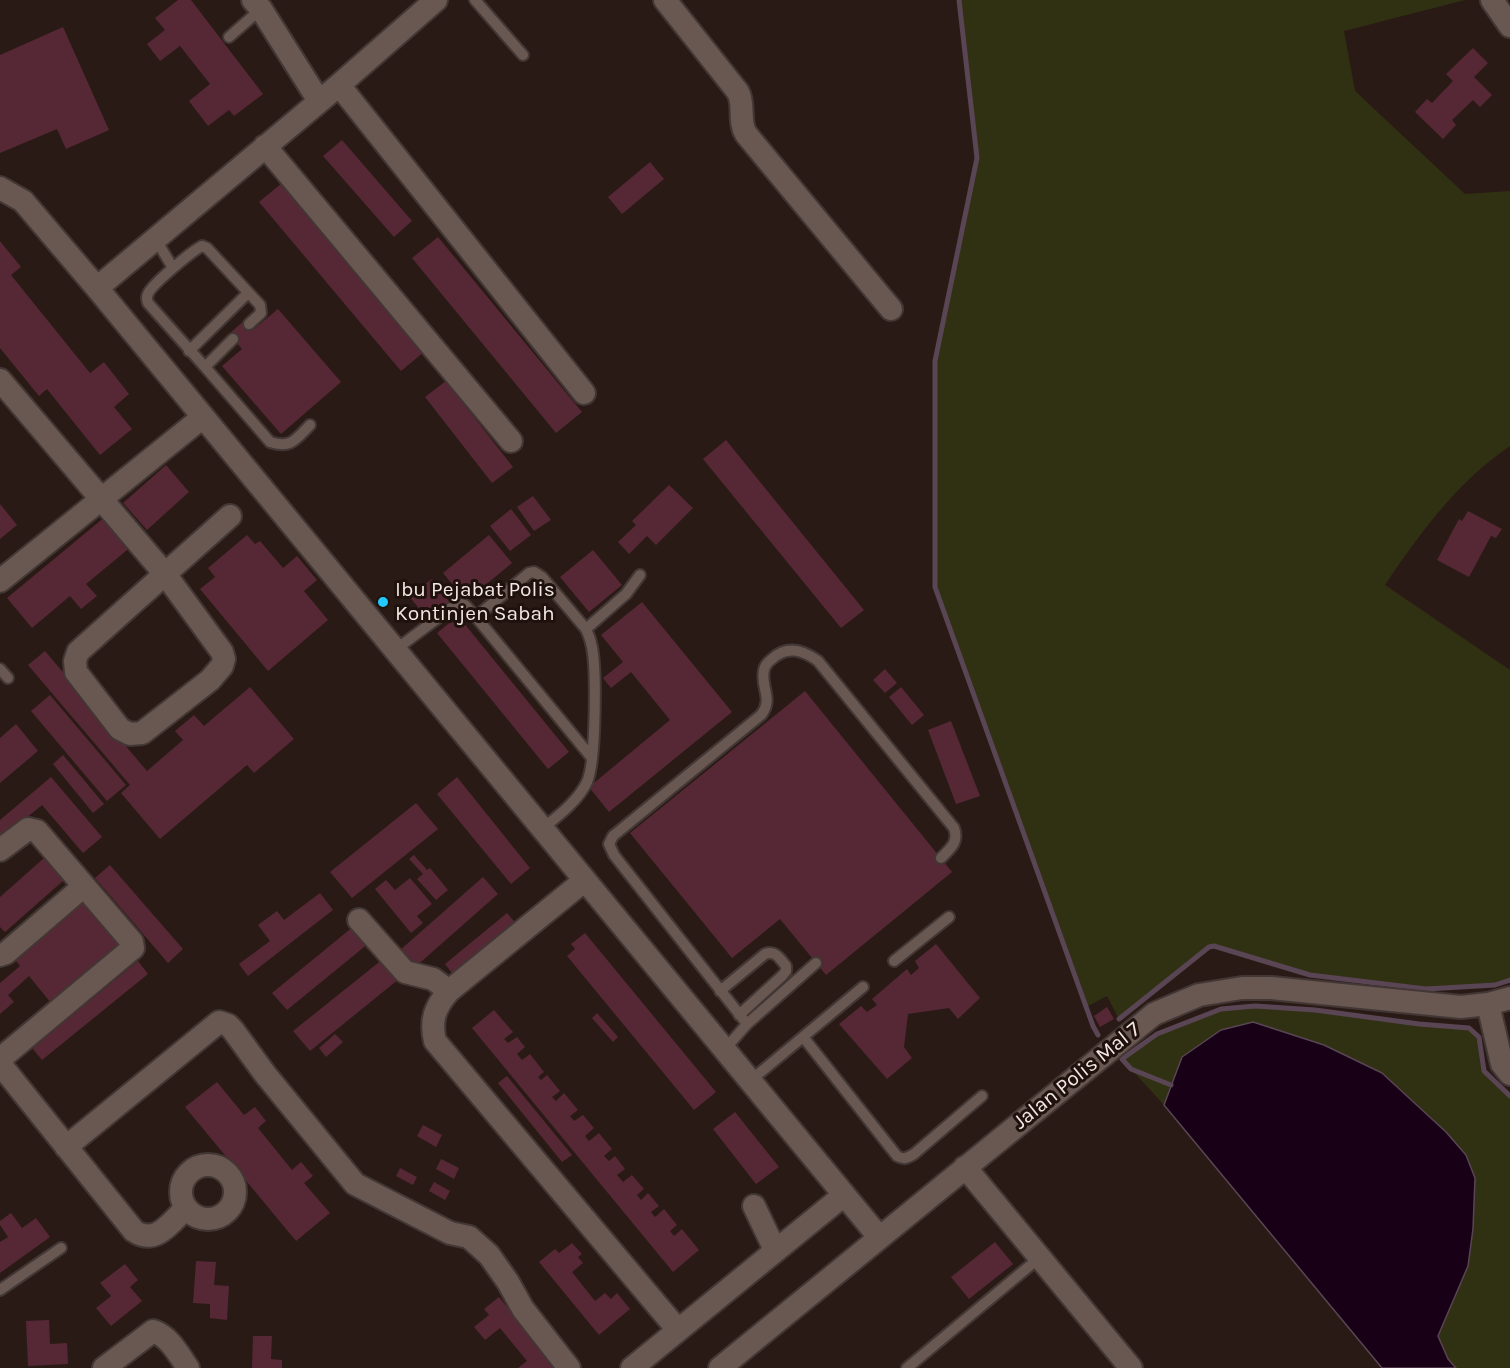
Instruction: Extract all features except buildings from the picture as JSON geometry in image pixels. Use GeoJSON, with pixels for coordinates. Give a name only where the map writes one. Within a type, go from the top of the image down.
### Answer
{"type":"FeatureCollection","features":[{"type":"Feature","properties":{"kind":"street"},"geometry":{"type":"LineString","coordinates":[[97,288],[339,85],[436,0]]}},
{"type":"Feature","properties":{"kind":"street"},"geometry":{"type":"LineString","coordinates":[[665,0],[738,92],[741,98],[742,128],[746,134],[891,309]]}},
{"type":"Feature","properties":{"kind":"street"},"geometry":{"type":"LineString","coordinates":[[1492,0],[1510,26]]}},
{"type":"Feature","properties":{"kind":"street"},"geometry":{"type":"LineString","coordinates":[[257,4],[320,101]]}},
{"type":"Feature","properties":{"kind":"street"},"geometry":{"type":"LineString","coordinates":[[339,85],[584,393]]}},
{"type":"Feature","properties":{"kind":"street"},"geometry":{"type":"LineString","coordinates":[[265,146],[511,441]]}},
{"type":"Feature","properties":{"kind":"street"},"geometry":{"type":"LineString","coordinates":[[2,185],[23,201],[97,288],[879,1237]]}},
{"type":"Feature","properties":{"kind":"street"},"geometry":{"type":"LineString","coordinates":[[0,380],[165,574],[222,652],[224,659],[222,666],[210,680],[142,733],[130,734],[120,729],[76,672],[75,661],[78,652],[165,574],[230,516]]}},
{"type":"Feature","properties":{"kind":"street"},"geometry":{"type":"LineString","coordinates":[[0,581],[203,417]]}},
{"type":"Feature","properties":{"kind":"street"},"geometry":{"type":"LineString","coordinates":[[0,850],[25,831],[32,829],[41,835],[132,942],[133,948],[0,1059]]}},
{"type":"Feature","properties":{"kind":"street"},"geometry":{"type":"LineString","coordinates":[[585,880],[449,991],[434,1009],[432,1028],[435,1041],[678,1330]]}},
{"type":"Feature","properties":{"kind":"street"},"geometry":{"type":"LineString","coordinates":[[0,955],[6,953],[84,886]]}},
{"type":"Feature","properties":{"kind":"street"},"geometry":{"type":"LineString","coordinates":[[359,920],[405,972],[433,979],[449,991]]}},
{"type":"Feature","properties":{"kind":"street","name":"Jalan Polis Mal 7"},"geometry":{"type":"LineString","coordinates":[[720,1368],[1154,1014],[1198,995],[1242,988],[1452,1006],[1488,1004],[1510,998]]}},
{"type":"Feature","properties":{"kind":"street"},"geometry":{"type":"LineString","coordinates":[[1488,1004],[1502,1064],[1510,1074]]}},
{"type":"Feature","properties":{"kind":"street"},"geometry":{"type":"LineString","coordinates":[[66,1147],[219,1022],[224,1023],[233,1030],[265,1074],[355,1184],[450,1233],[469,1237],[489,1255],[508,1281],[523,1309],[569,1368]]}},
{"type":"Feature","properties":{"kind":"street"},"geometry":{"type":"LineString","coordinates":[[0,1064],[139,1235],[156,1236],[186,1208]]}},
{"type":"Feature","properties":{"kind":"street"},"geometry":{"type":"LineString","coordinates":[[965,1167],[1131,1368]]}},
{"type":"Feature","properties":{"kind":"street"},"geometry":{"type":"LineString","coordinates":[[632,1368],[844,1195]]}},
{"type":"Feature","properties":{"kind":"street"},"geometry":{"type":"LineString","coordinates":[[754,1206],[776,1250]]}},
{"type":"Feature","properties":{"kind":"street"},"geometry":{"type":"LineString","coordinates":[[104,1368],[153,1331],[160,1333],[166,1339],[189,1368]]}},
{"type":"Feature","properties":{"kind":"lane"},"geometry":{"type":"LineString","coordinates":[[475,0],[522,55]]}},
{"type":"Feature","properties":{"kind":"lane"},"geometry":{"type":"LineString","coordinates":[[229,37],[257,4]]}},
{"type":"Feature","properties":{"kind":"lane"},"geometry":{"type":"LineString","coordinates":[[155,238],[173,268]]}},
{"type":"Feature","properties":{"kind":"lane"},"geometry":{"type":"LineString","coordinates":[[249,324],[261,314],[262,309],[207,248],[202,246],[173,268],[149,291],[146,297],[148,303],[189,351],[270,442],[283,446],[292,442],[310,425]]}},
{"type":"Feature","properties":{"kind":"lane"},"geometry":{"type":"LineString","coordinates":[[189,351],[248,293]]}},
{"type":"Feature","properties":{"kind":"lane"},"geometry":{"type":"LineString","coordinates":[[204,367],[233,339]]}},
{"type":"Feature","properties":{"kind":"lane"},"geometry":{"type":"LineString","coordinates":[[476,617],[529,573],[534,572],[542,577],[586,629],[591,642],[593,659],[592,758],[586,783],[563,812],[542,829]]}},
{"type":"Feature","properties":{"kind":"lane"},"geometry":{"type":"LineString","coordinates":[[586,629],[626,594],[639,575]]}},
{"type":"Feature","properties":{"kind":"lane"},"geometry":{"type":"LineString","coordinates":[[395,650],[458,603],[465,605],[592,758]]}},
{"type":"Feature","properties":{"kind":"lane"},"geometry":{"type":"LineString","coordinates":[[747,1024],[614,855],[609,844],[610,840],[761,715],[767,708],[764,668],[782,651],[800,651],[818,661],[954,828],[957,837],[941,858]]}},
{"type":"Feature","properties":{"kind":"lane"},"geometry":{"type":"LineString","coordinates":[[0,669],[8,678]]}},
{"type":"Feature","properties":{"kind":"lane"},"geometry":{"type":"LineString","coordinates":[[894,961],[949,917]]}},
{"type":"Feature","properties":{"kind":"lane"},"geometry":{"type":"LineString","coordinates":[[720,991],[765,954],[775,953],[786,966],[782,976],[739,1015]]}},
{"type":"Feature","properties":{"kind":"lane"},"geometry":{"type":"LineString","coordinates":[[723,1048],[816,963]]}},
{"type":"Feature","properties":{"kind":"lane"},"geometry":{"type":"LineString","coordinates":[[750,1081],[863,987]]}},
{"type":"Feature","properties":{"kind":"lane"},"geometry":{"type":"LineString","coordinates":[[804,1038],[897,1156],[902,1159],[914,1154],[982,1096]]}},
{"type":"Feature","properties":{"kind":"lane"},"geometry":{"type":"LineString","coordinates":[[0,1290],[61,1248]]}},
{"type":"Feature","properties":{"kind":"lane"},"geometry":{"type":"LineString","coordinates":[[907,1368],[1039,1258]]}},
{"type":"Feature","properties":{"kind":"shaded area"},"geometry":{"type":"Polygon","coordinates":[[[959,0],[1465,0],[1344,31],[1355,91],[1465,194],[1510,191],[1510,446],[1456,492],[1412,546],[1385,585],[1510,670],[1510,980],[1495,985],[1426,989],[1310,975],[1214,946],[1209,947],[1119,1019],[1107,996],[1086,1007],[935,587],[935,361],[977,158],[959,0]]]}},
{"type":"Feature","properties":{"kind":"shaded area"},"geometry":{"type":"Polygon","coordinates":[[[1254,1006],[1315,1010],[1419,1024],[1469,1028],[1479,1037],[1484,1071],[1510,1096],[1510,1368],[1456,1368],[1448,1359],[1438,1336],[1468,1266],[1473,1229],[1475,1178],[1466,1155],[1446,1132],[1382,1073],[1324,1045],[1253,1022],[1182,1056],[1164,1105],[1122,1059],[1179,1023],[1229,1009],[1254,1006]]]}},
{"type":"Feature","properties":{"kind":"shaded area"},"geometry":{"type":"Polygon","coordinates":[[[1253,1022],[1324,1045],[1382,1073],[1446,1132],[1466,1155],[1475,1178],[1473,1229],[1468,1266],[1438,1336],[1448,1359],[1456,1368],[1382,1368],[1164,1105],[1182,1057],[1221,1030],[1253,1022]]]}},
{"type":"Feature","properties":{"kind":"waterway"},"geometry":{"type":"LineString","coordinates":[[959,0],[977,158],[935,361],[935,587],[1098,1035]]}},
{"type":"Feature","properties":{"kind":"waterway"},"geometry":{"type":"LineString","coordinates":[[1119,1019],[1209,947],[1214,946],[1310,975],[1426,989],[1495,985],[1510,980]]}},
{"type":"Feature","properties":{"kind":"waterway"},"geometry":{"type":"LineString","coordinates":[[1171,1085],[1131,1069],[1122,1059],[1157,1034],[1221,1009],[1255,1006],[1315,1010],[1419,1024],[1469,1028],[1479,1037],[1484,1071],[1510,1096]]}},
{"type":"Feature","properties":{"kind":"place","name":"Ibu Pejabat Polis Kontinjen Sabah"},"geometry":{"type":"Point","coordinates":[383,602]}}]}
